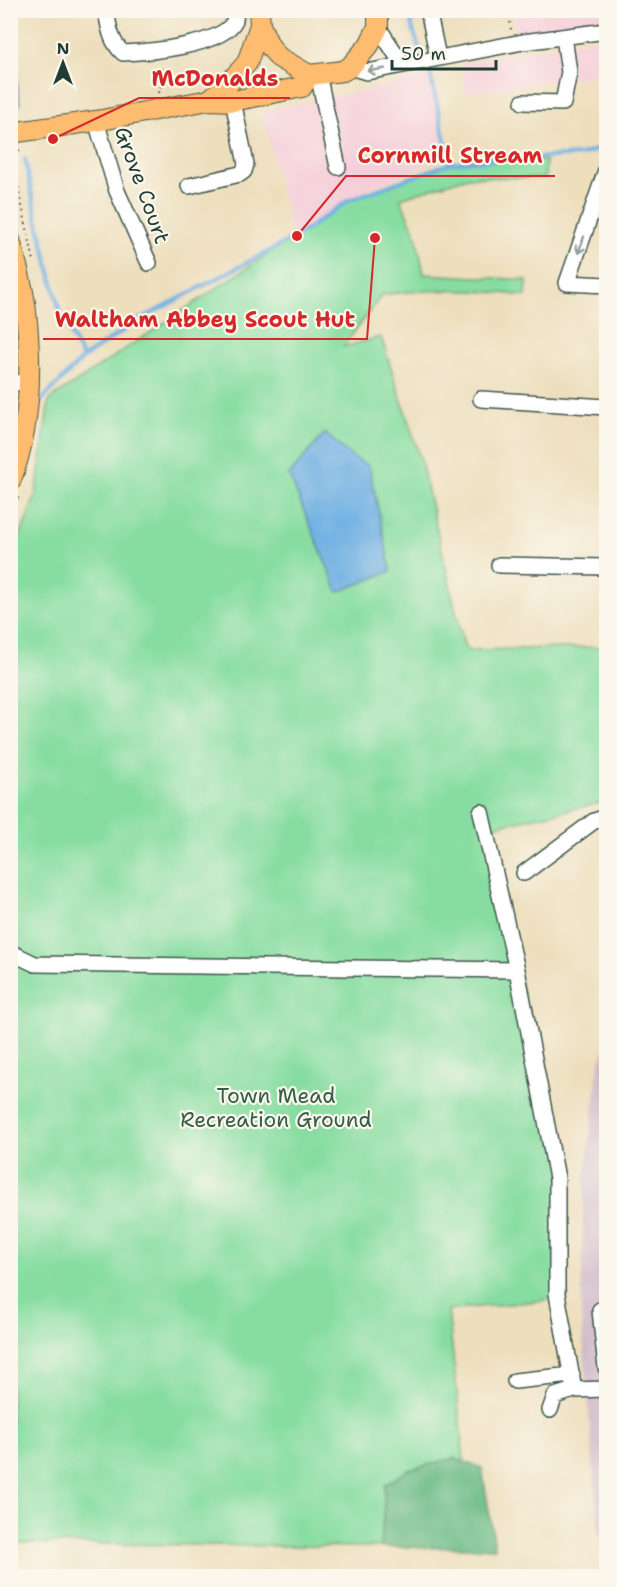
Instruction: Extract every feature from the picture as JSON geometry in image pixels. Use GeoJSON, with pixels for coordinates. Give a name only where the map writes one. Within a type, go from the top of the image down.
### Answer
{"type":"FeatureCollection","features":[{"type":"Feature","properties":{"kind":"main road"},"geometry":{"type":"LineString","coordinates":[[260,18],[269,45],[278,57],[313,75],[343,71],[350,67],[369,45],[378,19]]}},
{"type":"Feature","properties":{"kind":"main road"},"geometry":{"type":"LineString","coordinates":[[209,100],[247,63],[260,18]]}},
{"type":"Feature","properties":{"kind":"main road"},"geometry":{"type":"LineString","coordinates":[[10,133],[96,121],[209,100],[234,101],[302,87],[313,75]]}},
{"type":"Feature","properties":{"kind":"main road"},"geometry":{"type":"LineString","coordinates":[[10,482],[25,429],[19,382],[28,346],[26,310],[11,242]]}},
{"type":"Feature","properties":{"kind":"street"},"geometry":{"type":"LineString","coordinates":[[106,10],[115,46],[123,53],[158,51],[194,43],[224,32],[235,20],[236,10]]}},
{"type":"Feature","properties":{"kind":"street"},"geometry":{"type":"LineString","coordinates":[[428,10],[438,57]]}},
{"type":"Feature","properties":{"kind":"street"},"geometry":{"type":"LineString","coordinates":[[378,19],[403,65]]}},
{"type":"Feature","properties":{"kind":"street"},"geometry":{"type":"LineString","coordinates":[[350,67],[368,72],[438,57],[606,31]]}},
{"type":"Feature","properties":{"kind":"street"},"geometry":{"type":"LineString","coordinates":[[524,102],[563,103],[569,72],[564,36]]}},
{"type":"Feature","properties":{"kind":"street"},"geometry":{"type":"LineString","coordinates":[[313,75],[338,167]]}},
{"type":"Feature","properties":{"kind":"street"},"geometry":{"type":"LineString","coordinates":[[189,186],[240,174],[244,171],[246,164],[234,101]]}},
{"type":"Feature","properties":{"kind":"street","name":"Grove Court"},"geometry":{"type":"LineString","coordinates":[[96,121],[117,191],[149,263]]}},
{"type":"Feature","properties":{"kind":"street"},"geometry":{"type":"LineString","coordinates":[[606,170],[567,283],[606,285]]}},
{"type":"Feature","properties":{"kind":"street"},"geometry":{"type":"LineString","coordinates":[[481,399],[606,407]]}},
{"type":"Feature","properties":{"kind":"street"},"geometry":{"type":"LineString","coordinates":[[499,566],[606,567]]}},
{"type":"Feature","properties":{"kind":"street"},"geometry":{"type":"LineString","coordinates":[[481,812],[517,970],[557,1178],[557,1294],[573,1383]]}},
{"type":"Feature","properties":{"kind":"street"},"geometry":{"type":"LineString","coordinates":[[524,873],[594,821],[606,817]]}},
{"type":"Feature","properties":{"kind":"street"},"geometry":{"type":"LineString","coordinates":[[10,952],[35,964],[517,970]]}},
{"type":"Feature","properties":{"kind":"street"},"geometry":{"type":"LineString","coordinates":[[603,1310],[606,1368]]}},
{"type":"Feature","properties":{"kind":"street"},"geometry":{"type":"LineString","coordinates":[[515,1381],[573,1383],[606,1389]]}},
{"type":"Feature","properties":{"kind":"street"},"geometry":{"type":"LineString","coordinates":[[550,1410],[555,1396],[573,1383]]}},
{"type":"Feature","properties":{"kind":"path"},"geometry":{"type":"LineString","coordinates":[[508,10],[513,45]]}},
{"type":"Feature","properties":{"kind":"path"},"geometry":{"type":"LineString","coordinates":[[157,98],[163,79],[158,51]]}},
{"type":"Feature","properties":{"kind":"path"},"geometry":{"type":"LineString","coordinates":[[14,167],[12,156],[25,147]]}},
{"type":"Feature","properties":{"kind":"shaded area"},"geometry":{"type":"Polygon","coordinates":[[[513,11],[602,11],[603,18],[515,35],[513,11]]]}},
{"type":"Feature","properties":{"kind":"shaded area"},"geometry":{"type":"Polygon","coordinates":[[[606,37],[606,74],[466,93],[462,63],[606,37]]]}},
{"type":"Feature","properties":{"kind":"shaded area"},"geometry":{"type":"Polygon","coordinates":[[[429,76],[445,158],[348,198],[292,237],[262,112],[429,76]]]}},
{"type":"Feature","properties":{"kind":"shaded area"},"geometry":{"type":"Polygon","coordinates":[[[606,1046],[606,1536],[599,1537],[581,1313],[584,1185],[599,1063],[606,1046]]]}},
{"type":"Feature","properties":{"kind":"green space","name":"Town Mead Recreation Ground"},"geometry":{"type":"Polygon","coordinates":[[[489,156],[546,161],[545,178],[468,177],[400,198],[416,235],[424,274],[527,280],[526,296],[454,291],[418,291],[382,295],[343,347],[381,337],[420,457],[464,646],[468,650],[606,647],[606,802],[485,828],[566,1182],[567,1298],[448,1310],[473,1543],[381,1547],[11,1543],[10,564],[36,494],[49,400],[349,200],[450,163],[489,156]]]}},
{"type":"Feature","properties":{"kind":"green space"},"geometry":{"type":"Polygon","coordinates":[[[454,1458],[482,1468],[495,1548],[381,1547],[385,1485],[408,1470],[454,1458]]]}},
{"type":"Feature","properties":{"kind":"water"},"geometry":{"type":"Polygon","coordinates":[[[10,29],[20,105],[11,105],[10,29]]]}},
{"type":"Feature","properties":{"kind":"water"},"geometry":{"type":"Polygon","coordinates":[[[325,433],[352,457],[369,466],[391,571],[338,592],[289,475],[325,433]]]}},
{"type":"Feature","properties":{"kind":"waterway"},"geometry":{"type":"LineString","coordinates":[[411,10],[411,23],[420,51]]}},
{"type":"Feature","properties":{"kind":"waterway"},"geometry":{"type":"LineString","coordinates":[[429,68],[450,163]]}},
{"type":"Feature","properties":{"kind":"waterway"},"geometry":{"type":"LineString","coordinates":[[35,407],[83,358],[137,321],[297,236],[349,200],[450,163],[581,155],[606,146]]}},
{"type":"Feature","properties":{"kind":"waterway"},"geometry":{"type":"LineString","coordinates":[[25,159],[61,316],[83,358]]}},
{"type":"Feature","properties":{"kind":"waterway"},"geometry":{"type":"LineString","coordinates":[[10,433],[17,426]]}},
{"type":"Feature","properties":{"kind":"place","name":"McDonalds"},"geometry":{"type":"Point","coordinates":[53,139]}},
{"type":"Feature","properties":{"kind":"place","name":"Cornmill Stream"},"geometry":{"type":"Point","coordinates":[297,236]}},
{"type":"Feature","properties":{"kind":"place","name":"Waltham Abbey Scout Hut"},"geometry":{"type":"Point","coordinates":[375,238]}}]}
